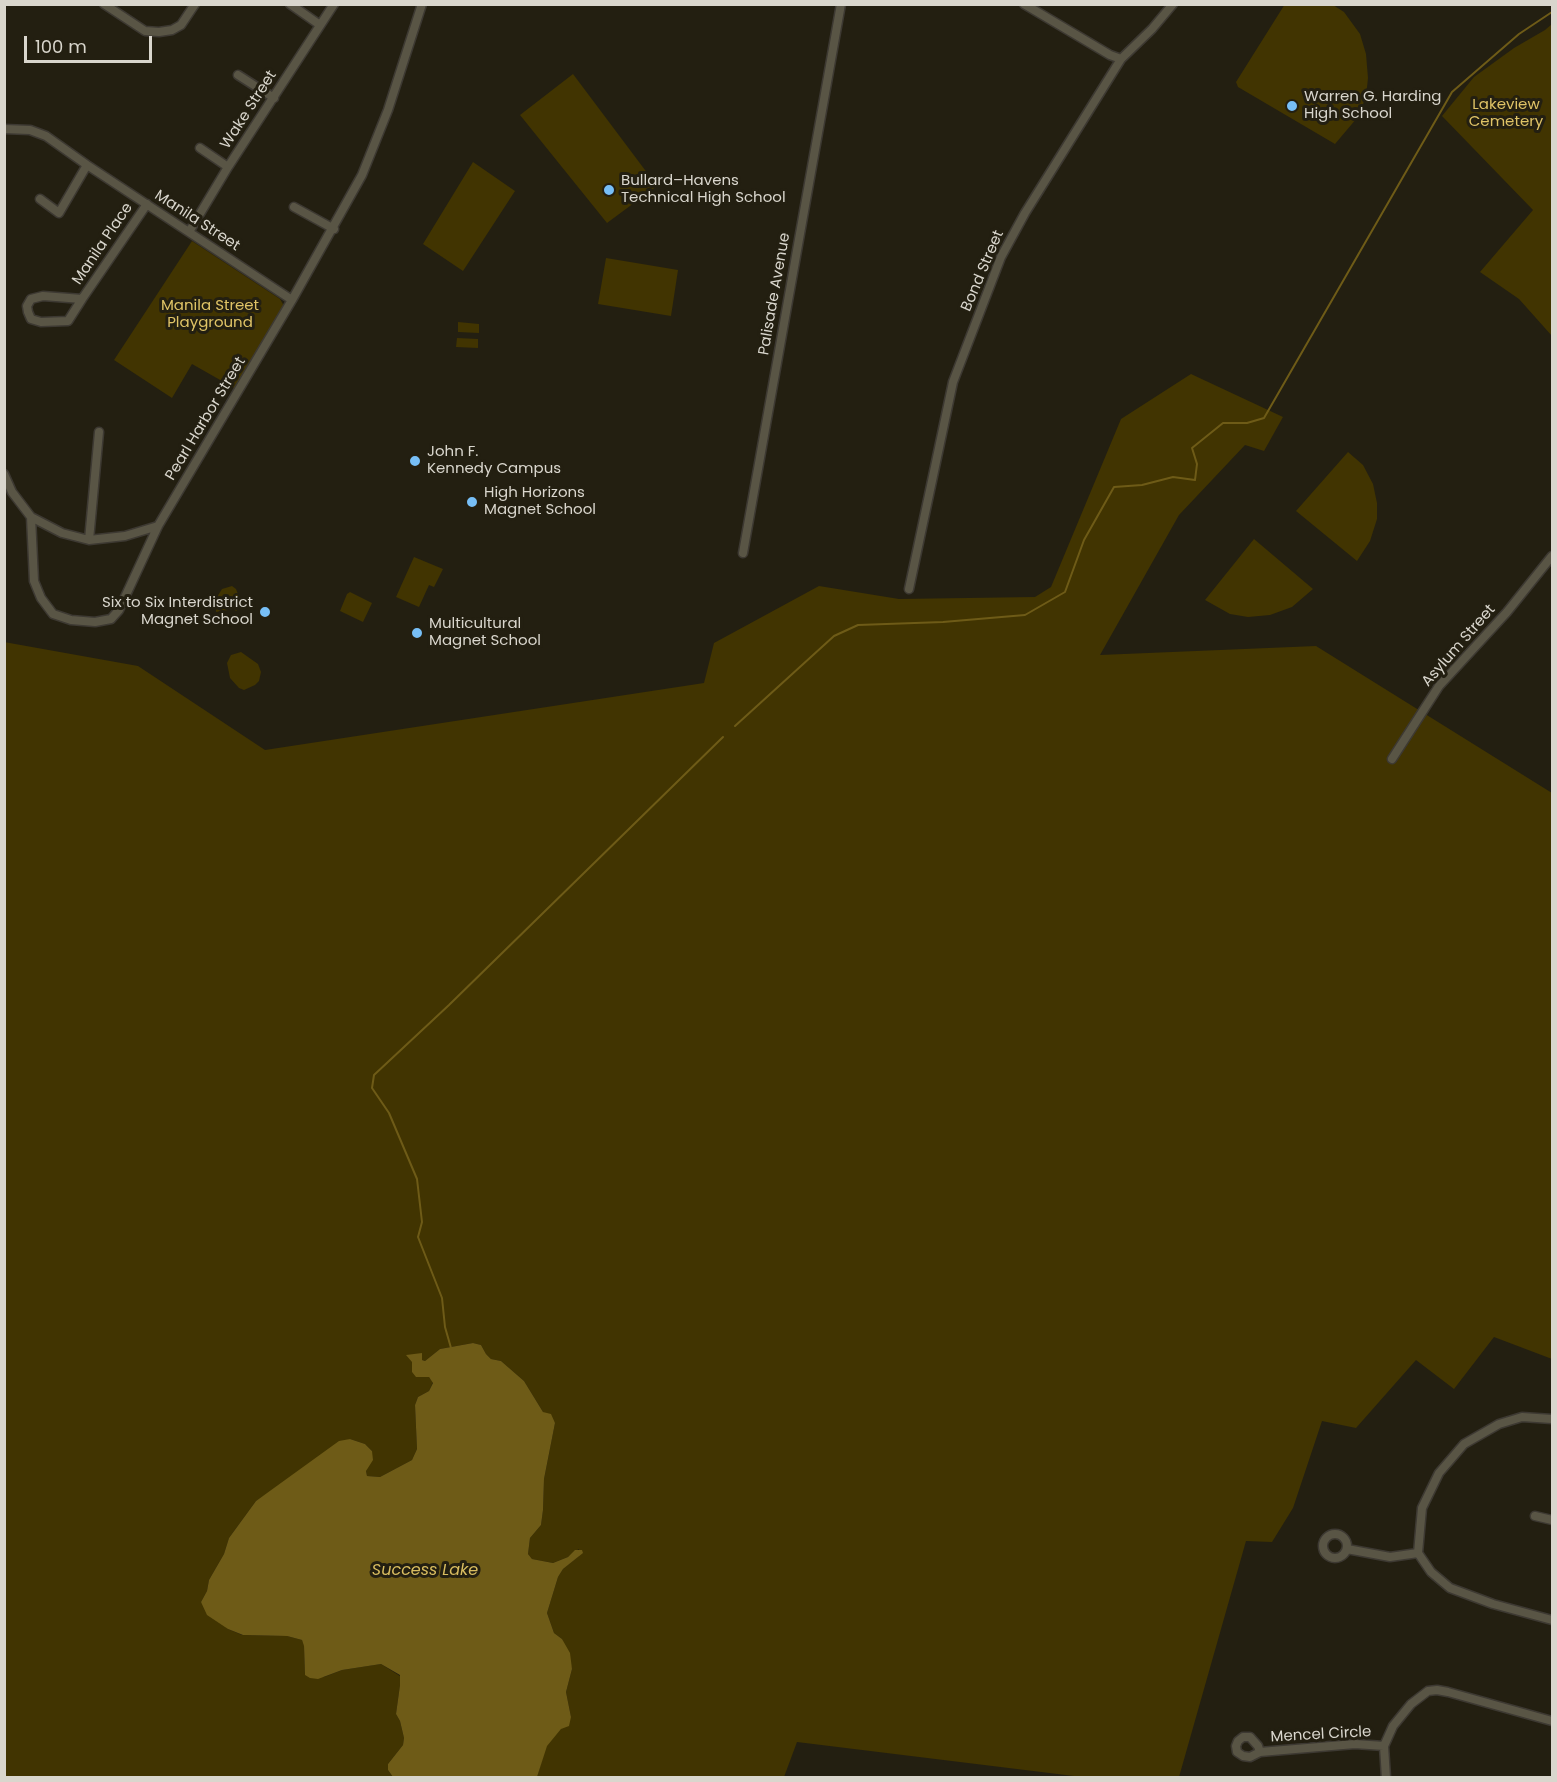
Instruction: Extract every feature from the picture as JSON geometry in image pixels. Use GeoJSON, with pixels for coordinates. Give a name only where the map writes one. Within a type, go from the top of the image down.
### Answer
{"type":"FeatureCollection","features":[{"type":"Feature","properties":{"kind":"street"},"geometry":{"type":"LineString","coordinates":[[104,4],[145,31],[159,32],[172,30],[181,25],[195,4]]}},
{"type":"Feature","properties":{"kind":"street"},"geometry":{"type":"LineString","coordinates":[[290,4],[320,25]]}},
{"type":"Feature","properties":{"kind":"street","name":"Wake Street"},"geometry":{"type":"LineString","coordinates":[[189,232],[228,167],[334,4]]}},
{"type":"Feature","properties":{"kind":"street","name":"Pearl Harbor Street"},"geometry":{"type":"LineString","coordinates":[[31,518],[34,581],[41,598],[53,614],[71,620],[95,622],[111,619],[119,610],[158,526],[334,229],[362,175],[388,110],[422,4]]}},
{"type":"Feature","properties":{"kind":"street","name":"Palisade Avenue"},"geometry":{"type":"LineString","coordinates":[[743,553],[841,4]]}},
{"type":"Feature","properties":{"kind":"street"},"geometry":{"type":"LineString","coordinates":[[1024,4],[1038,8],[1110,56],[1120,59]]}},
{"type":"Feature","properties":{"kind":"street","name":"Bond Street"},"geometry":{"type":"LineString","coordinates":[[909,589],[953,382],[1001,257],[1025,213],[1120,59],[1152,29],[1173,4]]}},
{"type":"Feature","properties":{"kind":"street"},"geometry":{"type":"LineString","coordinates":[[238,75],[274,98]]}},
{"type":"Feature","properties":{"kind":"street","name":"Manila Street"},"geometry":{"type":"LineString","coordinates":[[4,129],[30,130],[46,136],[292,300]]}},
{"type":"Feature","properties":{"kind":"street"},"geometry":{"type":"LineString","coordinates":[[200,148],[228,167]]}},
{"type":"Feature","properties":{"kind":"street"},"geometry":{"type":"LineString","coordinates":[[40,199],[59,213],[87,165]]}},
{"type":"Feature","properties":{"kind":"street","name":"Manila Place"},"geometry":{"type":"LineString","coordinates":[[82,300],[43,296],[31,298],[27,306],[31,320],[68,321],[147,204]]}},
{"type":"Feature","properties":{"kind":"street"},"geometry":{"type":"LineString","coordinates":[[294,207],[334,229]]}},
{"type":"Feature","properties":{"kind":"street"},"geometry":{"type":"LineString","coordinates":[[89,540],[99,432]]}},
{"type":"Feature","properties":{"kind":"street"},"geometry":{"type":"LineString","coordinates":[[4,474],[12,492],[31,518],[62,533],[89,540],[125,536],[158,526]]}},
{"type":"Feature","properties":{"kind":"street","name":"Asylum Street"},"geometry":{"type":"LineString","coordinates":[[1392,759],[1439,686],[1507,612],[1552,556]]}},
{"type":"Feature","properties":{"kind":"street"},"geometry":{"type":"LineString","coordinates":[[1552,1419],[1522,1417],[1499,1424],[1464,1444],[1439,1473],[1422,1508],[1418,1553],[1431,1572],[1450,1588],[1493,1604],[1552,1620]]}},
{"type":"Feature","properties":{"kind":"street"},"geometry":{"type":"LineString","coordinates":[[1535,1516],[1552,1520]]}},
{"type":"Feature","properties":{"kind":"street"},"geometry":{"type":"LineString","coordinates":[[1347,1549],[1389,1557],[1418,1553]]}},
{"type":"Feature","properties":{"kind":"street"},"geometry":{"type":"LineString","coordinates":[[1386,1778],[1384,1746],[1393,1726],[1411,1704],[1428,1691],[1437,1690],[1552,1721]]}},
{"type":"Feature","properties":{"kind":"street","name":"Mencel Circle"},"geometry":{"type":"LineString","coordinates":[[1260,1752],[1355,1744],[1384,1746]]}},
{"type":"Feature","properties":{"kind":"green space"},"geometry":{"type":"Polygon","coordinates":[[[1285,4],[1333,5],[1344,12],[1360,34],[1366,54],[1368,78],[1366,97],[1357,118],[1335,144],[1238,87],[1236,82],[1285,4]]]}},
{"type":"Feature","properties":{"kind":"green space","name":"Lakeview Cemetery"},"geometry":{"type":"Polygon","coordinates":[[[1552,24],[1552,336],[1519,299],[1480,272],[1533,210],[1442,116],[1474,77],[1552,24]]]}},
{"type":"Feature","properties":{"kind":"green space"},"geometry":{"type":"Polygon","coordinates":[[[573,74],[657,186],[607,223],[520,115],[573,74]]]}},
{"type":"Feature","properties":{"kind":"green space"},"geometry":{"type":"Polygon","coordinates":[[[473,162],[515,191],[463,271],[423,244],[473,162]]]}},
{"type":"Feature","properties":{"kind":"green space","name":"Manila Street Playground"},"geometry":{"type":"Polygon","coordinates":[[[192,241],[280,299],[284,306],[236,389],[192,364],[172,398],[114,360],[192,241]]]}},
{"type":"Feature","properties":{"kind":"green space"},"geometry":{"type":"Polygon","coordinates":[[[606,258],[678,270],[671,316],[598,304],[606,258]]]}},
{"type":"Feature","properties":{"kind":"green space"},"geometry":{"type":"Polygon","coordinates":[[[458,322],[479,324],[479,333],[458,332],[458,322]]]}},
{"type":"Feature","properties":{"kind":"green space"},"geometry":{"type":"Polygon","coordinates":[[[457,338],[478,339],[478,348],[456,347],[457,338]]]}},
{"type":"Feature","properties":{"kind":"green space"},"geometry":{"type":"Polygon","coordinates":[[[1191,374],[1283,417],[1264,451],[1245,445],[1179,515],[1100,655],[1316,646],[1552,793],[1552,1359],[1494,1337],[1454,1389],[1416,1360],[1356,1428],[1322,1421],[1293,1508],[1272,1542],[1246,1541],[1179,1777],[1082,1777],[797,1742],[784,1777],[537,1777],[546,1746],[571,1717],[566,1692],[572,1669],[562,1639],[554,1633],[547,1613],[558,1577],[563,1569],[579,1556],[579,1549],[568,1557],[553,1563],[532,1559],[528,1554],[530,1538],[541,1525],[544,1479],[555,1423],[543,1412],[524,1381],[501,1361],[491,1359],[481,1345],[473,1343],[440,1349],[425,1361],[422,1360],[422,1353],[412,1362],[412,1372],[429,1377],[433,1382],[429,1391],[418,1397],[415,1405],[417,1449],[412,1460],[380,1477],[367,1476],[366,1471],[372,1451],[365,1444],[350,1439],[256,1501],[229,1538],[224,1554],[209,1580],[207,1591],[201,1602],[228,1629],[242,1635],[287,1636],[302,1640],[305,1675],[324,1677],[342,1670],[381,1664],[400,1676],[396,1714],[404,1738],[403,1745],[388,1764],[388,1770],[393,1777],[5,1777],[4,642],[138,666],[265,750],[704,683],[714,643],[819,586],[899,599],[1035,597],[1051,587],[1121,419],[1191,374]]]}},
{"type":"Feature","properties":{"kind":"green space"},"geometry":{"type":"Polygon","coordinates":[[[1348,452],[1363,465],[1373,484],[1377,503],[1377,519],[1370,541],[1357,561],[1296,511],[1348,452]]]}},
{"type":"Feature","properties":{"kind":"green space"},"geometry":{"type":"Polygon","coordinates":[[[1254,539],[1313,589],[1292,607],[1270,615],[1248,617],[1230,614],[1205,600],[1254,539]]]}},
{"type":"Feature","properties":{"kind":"green space"},"geometry":{"type":"Polygon","coordinates":[[[414,557],[443,569],[434,587],[429,585],[419,607],[396,597],[414,557]]]}},
{"type":"Feature","properties":{"kind":"green space"},"geometry":{"type":"Polygon","coordinates":[[[232,586],[239,597],[239,608],[236,611],[234,609],[216,612],[217,597],[222,589],[232,586]]]}},
{"type":"Feature","properties":{"kind":"green space"},"geometry":{"type":"Polygon","coordinates":[[[350,592],[372,603],[363,622],[340,611],[350,592]]]}},
{"type":"Feature","properties":{"kind":"green space"},"geometry":{"type":"Polygon","coordinates":[[[241,652],[258,664],[261,672],[259,681],[244,690],[230,678],[227,663],[231,655],[241,652]]]}},
{"type":"Feature","properties":{"kind":"water","name":"Success Lake"},"geometry":{"type":"Polygon","coordinates":[[[473,1343],[481,1345],[491,1359],[501,1361],[524,1381],[543,1412],[551,1414],[555,1423],[544,1479],[541,1525],[530,1538],[528,1554],[532,1559],[553,1563],[568,1557],[575,1550],[582,1550],[583,1553],[563,1569],[558,1577],[547,1613],[554,1633],[562,1639],[570,1653],[572,1669],[566,1692],[571,1717],[569,1726],[561,1729],[547,1746],[537,1777],[393,1777],[388,1770],[388,1764],[403,1745],[404,1738],[396,1714],[400,1675],[381,1664],[342,1670],[318,1679],[310,1678],[305,1675],[302,1640],[287,1636],[243,1635],[228,1629],[207,1615],[201,1602],[207,1591],[209,1580],[224,1554],[229,1538],[256,1501],[339,1441],[350,1439],[365,1444],[372,1451],[373,1460],[366,1471],[367,1476],[380,1477],[412,1460],[417,1449],[415,1405],[418,1397],[429,1391],[433,1383],[429,1377],[416,1377],[412,1372],[412,1362],[406,1355],[422,1353],[422,1360],[425,1361],[440,1349],[473,1343]]]}},
{"type":"Feature","properties":{"kind":"waterway"},"geometry":{"type":"LineString","coordinates":[[735,726],[834,636],[858,625],[943,622],[1025,615],[1065,592],[1084,540],[1114,487],[1142,485],[1173,477],[1195,480],[1197,464],[1192,448],[1223,423],[1247,423],[1264,418],[1452,92],[1519,34],[1552,12]]}},
{"type":"Feature","properties":{"kind":"waterway"},"geometry":{"type":"LineString","coordinates":[[451,1348],[445,1327],[442,1298],[418,1237],[422,1222],[417,1179],[389,1113],[372,1088],[374,1075],[449,1005],[723,737]]}},
{"type":"Feature","properties":{"kind":"place","name":"Warren G. Harding High School"},"geometry":{"type":"Point","coordinates":[1292,106]}},
{"type":"Feature","properties":{"kind":"place","name":"Bullard–Havens Technical High School"},"geometry":{"type":"Point","coordinates":[609,190]}},
{"type":"Feature","properties":{"kind":"place","name":"John F. Kennedy Campus"},"geometry":{"type":"Point","coordinates":[415,461]}},
{"type":"Feature","properties":{"kind":"place","name":"High Horizons Magnet School"},"geometry":{"type":"Point","coordinates":[472,502]}},
{"type":"Feature","properties":{"kind":"place","name":"Six to Six Interdistrict Magnet School"},"geometry":{"type":"Point","coordinates":[265,612]}},
{"type":"Feature","properties":{"kind":"place","name":"Multicultural Magnet School"},"geometry":{"type":"Point","coordinates":[417,633]}}]}
